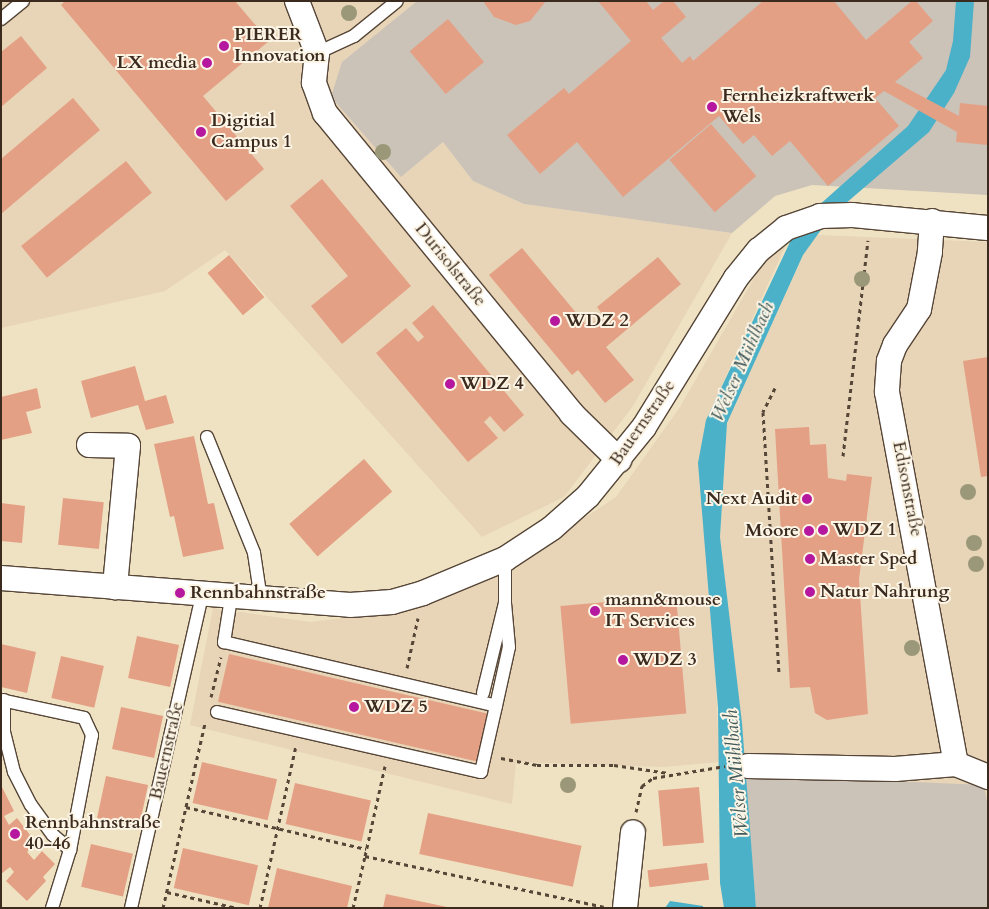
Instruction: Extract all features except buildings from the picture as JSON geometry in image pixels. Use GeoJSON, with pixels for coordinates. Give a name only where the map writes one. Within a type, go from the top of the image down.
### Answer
{"type":"FeatureCollection","features":[{"type":"Feature","properties":{"kind":"street","name":"Durisolstraße"},"geometry":{"type":"LineString","coordinates":[[297,1],[316,54],[314,83],[326,113],[572,414],[619,460]]}},
{"type":"Feature","properties":{"kind":"street","name":"Bauernstraße"},"geometry":{"type":"LineString","coordinates":[[1,578],[231,598],[350,605],[392,602],[423,593],[505,559],[552,528],[588,496],[619,460],[649,419],[736,278],[758,250],[786,228],[820,216],[886,217],[988,228]]}},
{"type":"Feature","properties":{"kind":"street","name":"Edisonstraße"},"geometry":{"type":"LineString","coordinates":[[932,221],[930,252],[918,309],[892,353],[887,392],[956,764]]}},
{"type":"Feature","properties":{"kind":"street"},"geometry":{"type":"LineString","coordinates":[[89,445],[128,446],[115,587]]}},
{"type":"Feature","properties":{"kind":"street"},"geometry":{"type":"LineString","coordinates":[[748,766],[895,769],[956,764],[987,780]]}},
{"type":"Feature","properties":{"kind":"street"},"geometry":{"type":"LineString","coordinates":[[625,908],[633,832]]}},
{"type":"Feature","properties":{"kind":"lane"},"geometry":{"type":"LineString","coordinates":[[1,19],[23,1]]}},
{"type":"Feature","properties":{"kind":"lane"},"geometry":{"type":"LineString","coordinates":[[316,54],[354,36],[397,1]]}},
{"type":"Feature","properties":{"kind":"lane"},"geometry":{"type":"LineString","coordinates":[[207,437],[254,553],[261,600]]}},
{"type":"Feature","properties":{"kind":"lane"},"geometry":{"type":"LineString","coordinates":[[212,711],[481,772],[509,646],[505,603],[505,559]]}},
{"type":"Feature","properties":{"kind":"lane","name":"Bauernstraße"},"geometry":{"type":"LineString","coordinates":[[131,908],[202,595]]}},
{"type":"Feature","properties":{"kind":"lane"},"geometry":{"type":"LineString","coordinates":[[231,598],[224,642],[404,686],[496,706]]}},
{"type":"Feature","properties":{"kind":"lane"},"geometry":{"type":"LineString","coordinates":[[483,693],[505,603]]}},
{"type":"Feature","properties":{"kind":"lane"},"geometry":{"type":"LineString","coordinates":[[52,908],[70,850],[92,735],[84,718],[3,700],[4,732],[14,772],[31,805],[53,836],[70,850]]}},
{"type":"Feature","properties":{"kind":"path"},"geometry":{"type":"LineString","coordinates":[[843,456],[868,239]]}},
{"type":"Feature","properties":{"kind":"path"},"geometry":{"type":"LineString","coordinates":[[775,388],[763,412],[778,676]]}},
{"type":"Feature","properties":{"kind":"path"},"geometry":{"type":"LineString","coordinates":[[404,686],[423,593]]}},
{"type":"Feature","properties":{"kind":"path"},"geometry":{"type":"LineString","coordinates":[[163,908],[186,807],[212,711],[224,642]]}},
{"type":"Feature","properties":{"kind":"path"},"geometry":{"type":"LineString","coordinates":[[260,908],[300,731]]}},
{"type":"Feature","properties":{"kind":"path"},"geometry":{"type":"LineString","coordinates":[[353,908],[388,752]]}},
{"type":"Feature","properties":{"kind":"path"},"geometry":{"type":"LineString","coordinates":[[485,755],[537,765],[614,765],[668,773]]}},
{"type":"Feature","properties":{"kind":"path"},"geometry":{"type":"LineString","coordinates":[[633,832],[642,786],[653,778],[668,773],[716,767]]}},
{"type":"Feature","properties":{"kind":"path"},"geometry":{"type":"LineString","coordinates":[[186,807],[366,849]]}},
{"type":"Feature","properties":{"kind":"path"},"geometry":{"type":"LineString","coordinates":[[365,856],[607,908]]}},
{"type":"Feature","properties":{"kind":"path"},"geometry":{"type":"LineString","coordinates":[[167,892],[237,908]]}},
{"type":"Feature","properties":{"kind":"shaded area"},"geometry":{"type":"Polygon","coordinates":[[[1,1],[417,1],[342,62],[401,177],[443,142],[473,181],[524,204],[732,233],[633,406],[564,497],[482,537],[225,250],[165,291],[1,328],[1,1]]]}},
{"type":"Feature","properties":{"kind":"shaded area","name":"Fernheizkraftwerk Wels"},"geometry":{"type":"Polygon","coordinates":[[[417,1],[988,1],[988,195],[812,185],[775,196],[732,233],[524,204],[473,181],[443,142],[401,177],[331,97],[342,62],[417,1]]]}},
{"type":"Feature","properties":{"kind":"shaded area"},"geometry":{"type":"Polygon","coordinates":[[[817,235],[988,242],[988,808],[984,786],[745,775],[720,537],[727,423],[803,255],[817,235]]]}},
{"type":"Feature","properties":{"kind":"shaded area"},"geometry":{"type":"Polygon","coordinates":[[[785,247],[706,420],[719,762],[663,767],[516,762],[512,804],[190,725],[213,608],[310,622],[387,613],[496,577],[616,497],[680,407],[757,273],[773,249],[785,247]]]}},
{"type":"Feature","properties":{"kind":"shaded area"},"geometry":{"type":"Polygon","coordinates":[[[745,775],[984,785],[988,808],[988,908],[756,908],[745,775]]]}},
{"type":"Feature","properties":{"kind":"water","name":"Welser Mühlbach"},"geometry":{"type":"Polygon","coordinates":[[[956,1],[974,1],[970,57],[954,93],[929,132],[831,216],[803,255],[727,423],[720,537],[742,723],[756,908],[724,908],[720,883],[718,708],[698,463],[706,420],[799,223],[908,126],[946,70],[953,41],[956,1]]]}},
{"type":"Feature","properties":{"kind":"water"},"geometry":{"type":"Polygon","coordinates":[[[670,901],[703,906],[703,908],[665,908],[670,901]]]}},
{"type":"Feature","properties":{"kind":"place","name":"PIERER Innovation"},"geometry":{"type":"Point","coordinates":[224,46]}},
{"type":"Feature","properties":{"kind":"place","name":"LX media"},"geometry":{"type":"Point","coordinates":[207,63]}},
{"type":"Feature","properties":{"kind":"place","name":"Fernheizkraftwerk Wels"},"geometry":{"type":"Point","coordinates":[712,107]}},
{"type":"Feature","properties":{"kind":"place","name":"Digitial Campus 1"},"geometry":{"type":"Point","coordinates":[201,132]}},
{"type":"Feature","properties":{"kind":"place","name":"WDZ 2"},"geometry":{"type":"Point","coordinates":[555,321]}},
{"type":"Feature","properties":{"kind":"place","name":"WDZ 4"},"geometry":{"type":"Point","coordinates":[450,384]}},
{"type":"Feature","properties":{"kind":"place","name":"Next Audit"},"geometry":{"type":"Point","coordinates":[807,499]}},
{"type":"Feature","properties":{"kind":"place","name":"WDZ 1"},"geometry":{"type":"Point","coordinates":[823,530]}},
{"type":"Feature","properties":{"kind":"place","name":"Moore"},"geometry":{"type":"Point","coordinates":[809,531]}},
{"type":"Feature","properties":{"kind":"place","name":"Master Sped"},"geometry":{"type":"Point","coordinates":[810,559]}},
{"type":"Feature","properties":{"kind":"place","name":"Natur Nahrung"},"geometry":{"type":"Point","coordinates":[810,592]}},
{"type":"Feature","properties":{"kind":"place","name":"Rennbahnstraße"},"geometry":{"type":"Point","coordinates":[180,593]}},
{"type":"Feature","properties":{"kind":"place","name":"mann&mouse IT Services"},"geometry":{"type":"Point","coordinates":[595,611]}},
{"type":"Feature","properties":{"kind":"place","name":"WDZ 3"},"geometry":{"type":"Point","coordinates":[623,660]}},
{"type":"Feature","properties":{"kind":"place","name":"WDZ 5"},"geometry":{"type":"Point","coordinates":[354,707]}},
{"type":"Feature","properties":{"kind":"place","name":"Rennbahnstraße 40-46"},"geometry":{"type":"Point","coordinates":[15,834]}}]}
